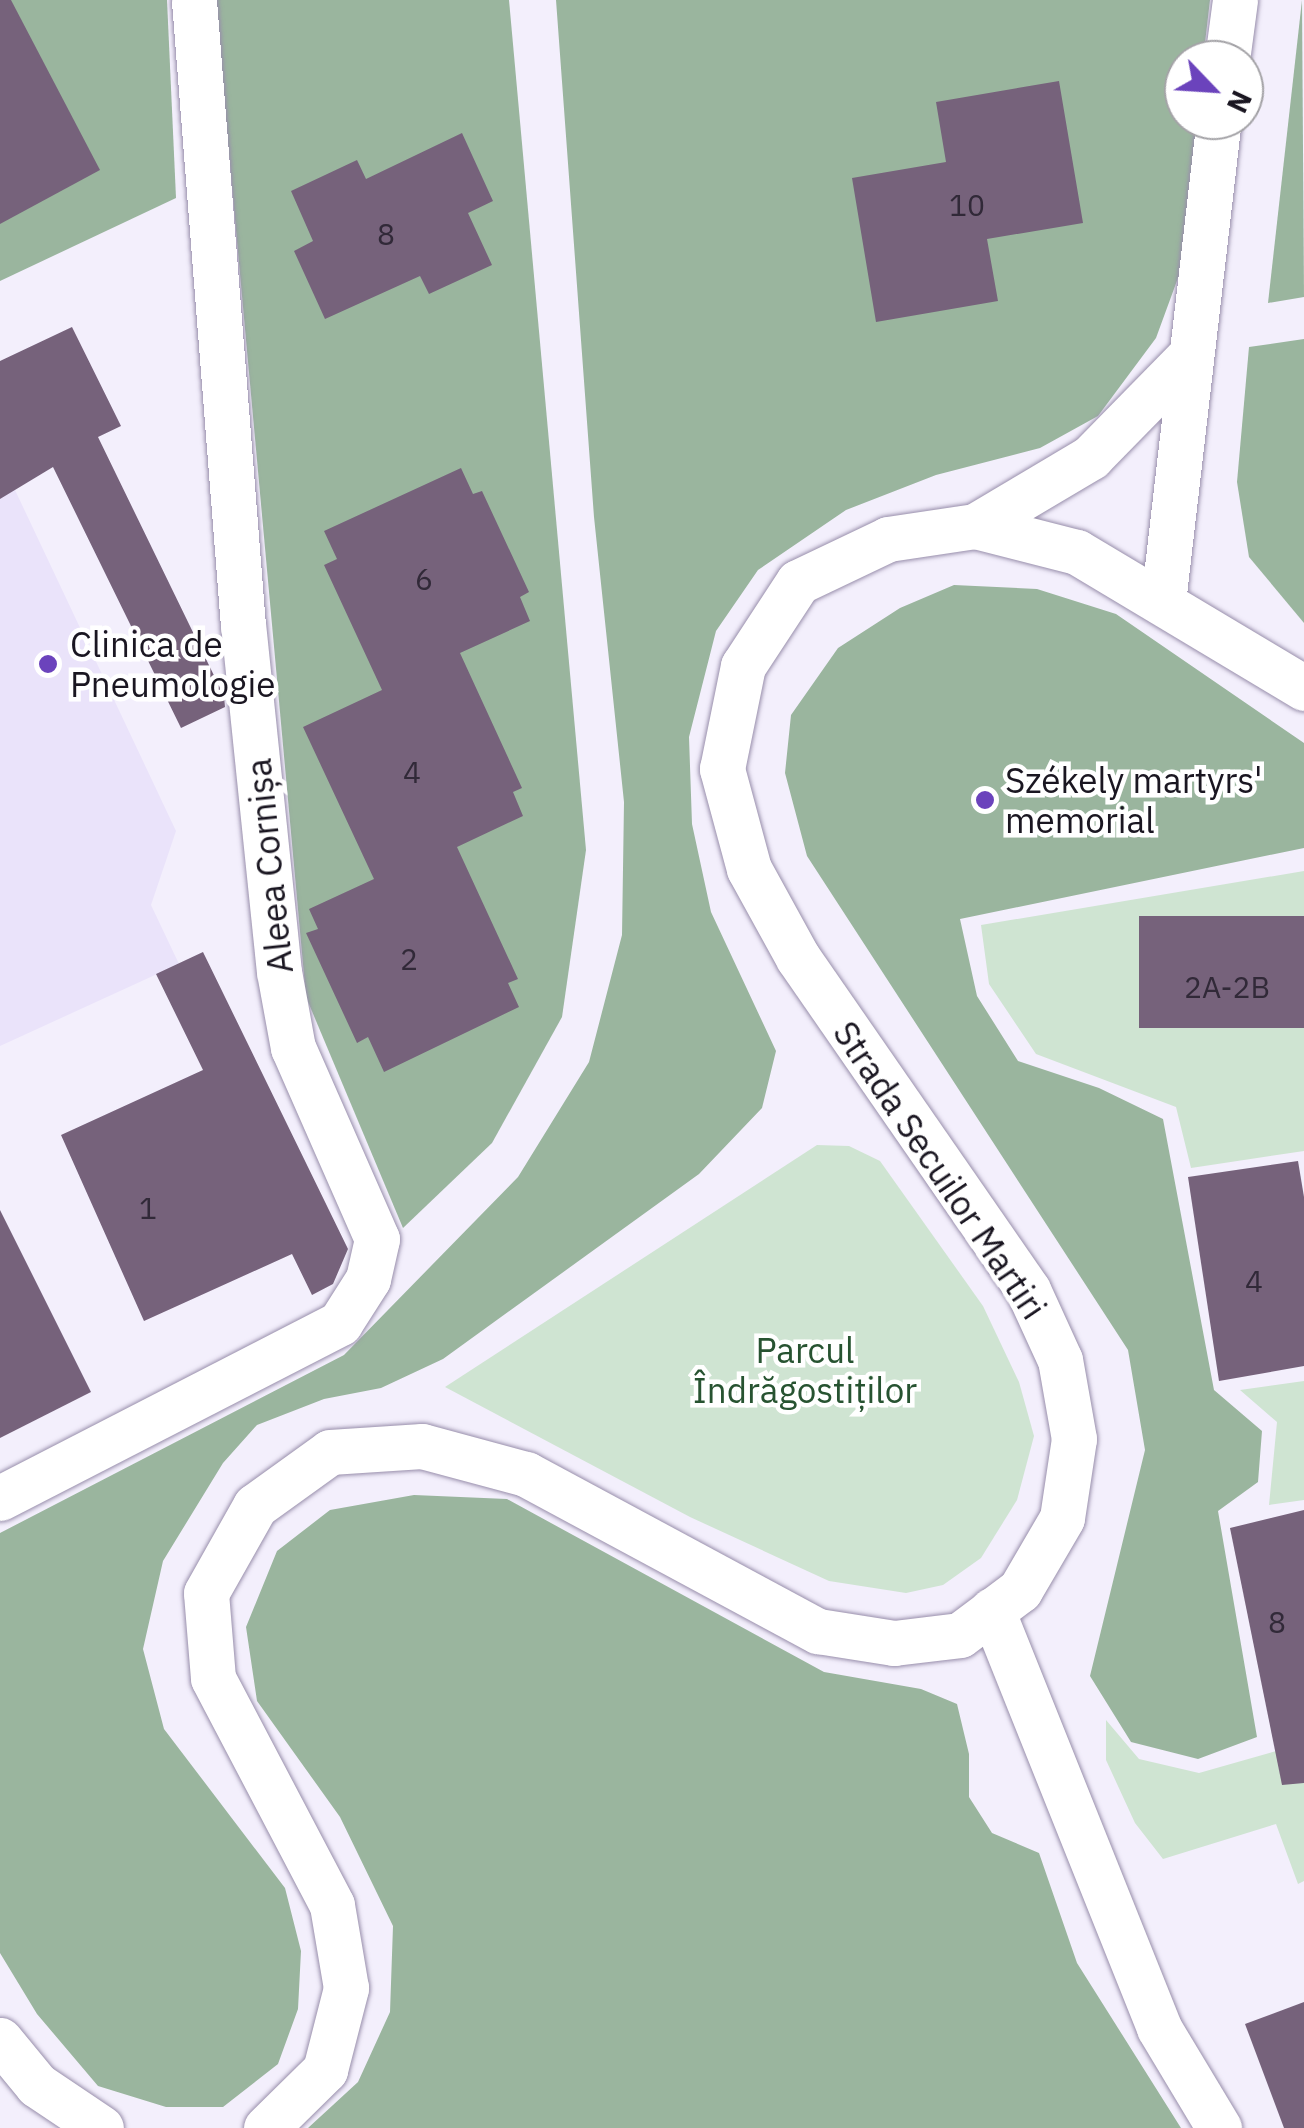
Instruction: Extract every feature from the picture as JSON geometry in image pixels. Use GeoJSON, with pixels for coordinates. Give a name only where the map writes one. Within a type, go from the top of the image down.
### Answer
{"type":"FeatureCollection","features":[{"type":"Feature","properties":{"kind":"street","name":"Aleea Cornișa"},"geometry":{"type":"LineString","coordinates":[[0,1498],[340,1323],[368,1279],[378,1239],[293,1048],[280,972],[243,626],[194,0]]}},
{"type":"Feature","properties":{"kind":"street"},"geometry":{"type":"LineString","coordinates":[[1230,40],[1235,0]]}},
{"type":"Feature","properties":{"kind":"street"},"geometry":{"type":"LineString","coordinates":[[1163,602],[1187,358],[1216,140]]}},
{"type":"Feature","properties":{"kind":"street"},"geometry":{"type":"LineString","coordinates":[[975,526],[1091,457],[1187,358]]}},
{"type":"Feature","properties":{"kind":"street","name":"Strada Secuilor Martiri"},"geometry":{"type":"LineString","coordinates":[[266,2128],[325,2070],[346,1988],[332,1906],[212,1678],[206,1593],[255,1506],[330,1452],[422,1446],[526,1474],[818,1631],[894,1643],[960,1635],[998,1625],[1062,1518],[1074,1438],[1060,1360],[1028,1290],[798,958],[749,869],[722,769],[743,666],[798,582],[888,540],[975,526],[1077,552],[1304,688]]}},
{"type":"Feature","properties":{"kind":"street"},"geometry":{"type":"LineString","coordinates":[[998,1625],[1159,2028],[1219,2128]]}},
{"type":"Feature","properties":{"kind":"street"},"geometry":{"type":"LineString","coordinates":[[0,2040],[36,2085],[100,2128]]}},
{"type":"Feature","properties":{"kind":"shaded area","name":"Clinica de Pneumologie"},"geometry":{"type":"Polygon","coordinates":[[[15,490],[176,831],[151,905],[179,964],[0,1046],[0,497],[15,490]]]}},
{"type":"Feature","properties":{"kind":"green space"},"geometry":{"type":"Polygon","coordinates":[[[0,0],[167,0],[176,198],[0,281],[0,0]]]}},
{"type":"Feature","properties":{"kind":"green space"},"geometry":{"type":"Polygon","coordinates":[[[215,0],[509,0],[586,850],[562,1017],[492,1143],[403,1228],[306,997],[215,0]]]}},
{"type":"Feature","properties":{"kind":"green space"},"geometry":{"type":"Polygon","coordinates":[[[556,0],[1210,0],[1205,40],[1164,40],[1164,140],[1195,140],[1182,267],[1156,338],[1098,416],[1040,448],[936,475],[846,510],[758,570],[716,631],[689,737],[692,824],[711,912],[776,1051],[762,1108],[699,1174],[443,1359],[381,1388],[324,1399],[257,1425],[223,1463],[163,1561],[143,1649],[164,1729],[285,1888],[301,1951],[298,2009],[278,2064],[223,2107],[166,2107],[98,2086],[37,2014],[0,1953],[0,1533],[344,1355],[518,1177],[589,1062],[622,935],[624,802],[594,517],[556,0]]]}},
{"type":"Feature","properties":{"kind":"green space"},"geometry":{"type":"Polygon","coordinates":[[[1302,0],[1304,297],[1268,303],[1302,0]]]}},
{"type":"Feature","properties":{"kind":"green space"},"geometry":{"type":"Polygon","coordinates":[[[1304,339],[1304,623],[1249,557],[1237,482],[1249,347],[1304,339]]]}},
{"type":"Feature","properties":{"kind":"green space"},"geometry":{"type":"Polygon","coordinates":[[[954,585],[1037,589],[1116,614],[1304,743],[1304,848],[960,919],[977,996],[1018,1061],[1099,1088],[1163,1119],[1214,1390],[1262,1431],[1258,1482],[1218,1511],[1257,1737],[1198,1759],[1131,1742],[1090,1676],[1145,1450],[1128,1350],[807,856],[785,773],[791,715],[838,648],[900,608],[954,585]]]}},
{"type":"Feature","properties":{"kind":"green space"},"geometry":{"type":"Polygon","coordinates":[[[1304,871],[1304,1151],[1191,1168],[1176,1107],[1036,1054],[989,984],[981,925],[1304,871]]]}},
{"type":"Feature","properties":{"kind":"green space","name":"Parcul Îndrăgostiților"},"geometry":{"type":"Polygon","coordinates":[[[817,1145],[849,1146],[880,1161],[983,1306],[1019,1382],[1034,1436],[1017,1500],[981,1558],[943,1585],[906,1593],[829,1581],[690,1517],[445,1387],[817,1145]]]}},
{"type":"Feature","properties":{"kind":"green space"},"geometry":{"type":"Polygon","coordinates":[[[1304,1381],[1304,1500],[1269,1505],[1277,1422],[1240,1390],[1304,1381]]]}},
{"type":"Feature","properties":{"kind":"green space"},"geometry":{"type":"Polygon","coordinates":[[[414,1495],[507,1499],[824,1672],[921,1689],[957,1704],[969,1754],[969,1797],[992,1833],[1039,1853],[1077,1963],[1181,2128],[308,2128],[358,2082],[390,2012],[393,1926],[340,1817],[257,1701],[246,1627],[277,1551],[330,1510],[414,1495]]]}},
{"type":"Feature","properties":{"kind":"green space"},"geometry":{"type":"Polygon","coordinates":[[[1106,1720],[1139,1759],[1199,1773],[1304,1743],[1304,1881],[1298,1884],[1276,1824],[1163,1859],[1135,1823],[1106,1760],[1106,1720]]]}},
{"type":"Feature","properties":{"kind":"building"},"geometry":{"type":"Polygon","coordinates":[[[0,0],[11,0],[100,170],[0,224],[0,0]]]}},
{"type":"Feature","properties":{"kind":"building"},"geometry":{"type":"Polygon","coordinates":[[[1059,81],[1083,223],[987,239],[998,301],[876,322],[852,178],[946,162],[936,102],[1059,81]]]}},
{"type":"Feature","properties":{"kind":"building"},"geometry":{"type":"Polygon","coordinates":[[[462,133],[493,201],[468,213],[492,265],[429,294],[420,276],[325,319],[294,251],[313,241],[291,191],[357,160],[366,179],[462,133]]]}},
{"type":"Feature","properties":{"kind":"building"},"geometry":{"type":"Polygon","coordinates":[[[72,327],[121,426],[98,437],[224,696],[225,707],[181,728],[53,467],[0,499],[0,361],[72,327]]]}},
{"type":"Feature","properties":{"kind":"building"},"geometry":{"type":"Polygon","coordinates":[[[461,468],[473,494],[482,491],[529,592],[520,597],[530,621],[460,653],[522,788],[513,792],[523,816],[457,847],[518,979],[508,983],[519,1007],[384,1072],[368,1037],[357,1043],[306,933],[318,929],[309,909],[374,879],[303,727],[382,690],[324,565],[337,559],[324,531],[461,468]]]}},
{"type":"Feature","properties":{"kind":"building"},"geometry":{"type":"Polygon","coordinates":[[[1139,916],[1304,916],[1304,1028],[1139,1028],[1139,916]]]}},
{"type":"Feature","properties":{"kind":"building"},"geometry":{"type":"Polygon","coordinates":[[[203,952],[348,1249],[333,1284],[312,1295],[292,1254],[144,1321],[61,1135],[203,1070],[156,974],[203,952]]]}},
{"type":"Feature","properties":{"kind":"building"},"geometry":{"type":"Polygon","coordinates":[[[1298,1161],[1304,1197],[1304,1366],[1219,1381],[1188,1177],[1298,1161]]]}},
{"type":"Feature","properties":{"kind":"building"},"geometry":{"type":"Polygon","coordinates":[[[0,1210],[91,1392],[0,1438],[0,1210]]]}},
{"type":"Feature","properties":{"kind":"building"},"geometry":{"type":"Polygon","coordinates":[[[1304,1510],[1304,1783],[1282,1785],[1230,1528],[1304,1510]]]}},
{"type":"Feature","properties":{"kind":"building"},"geometry":{"type":"Polygon","coordinates":[[[1304,2002],[1304,2128],[1284,2128],[1245,2024],[1304,2002]]]}},
{"type":"Feature","properties":{"kind":"place","name":"Clinica de Pneumologie"},"geometry":{"type":"Point","coordinates":[48,664]}},
{"type":"Feature","properties":{"kind":"place","name":"Székely martyrs' memorial"},"geometry":{"type":"Point","coordinates":[985,800]}}]}
